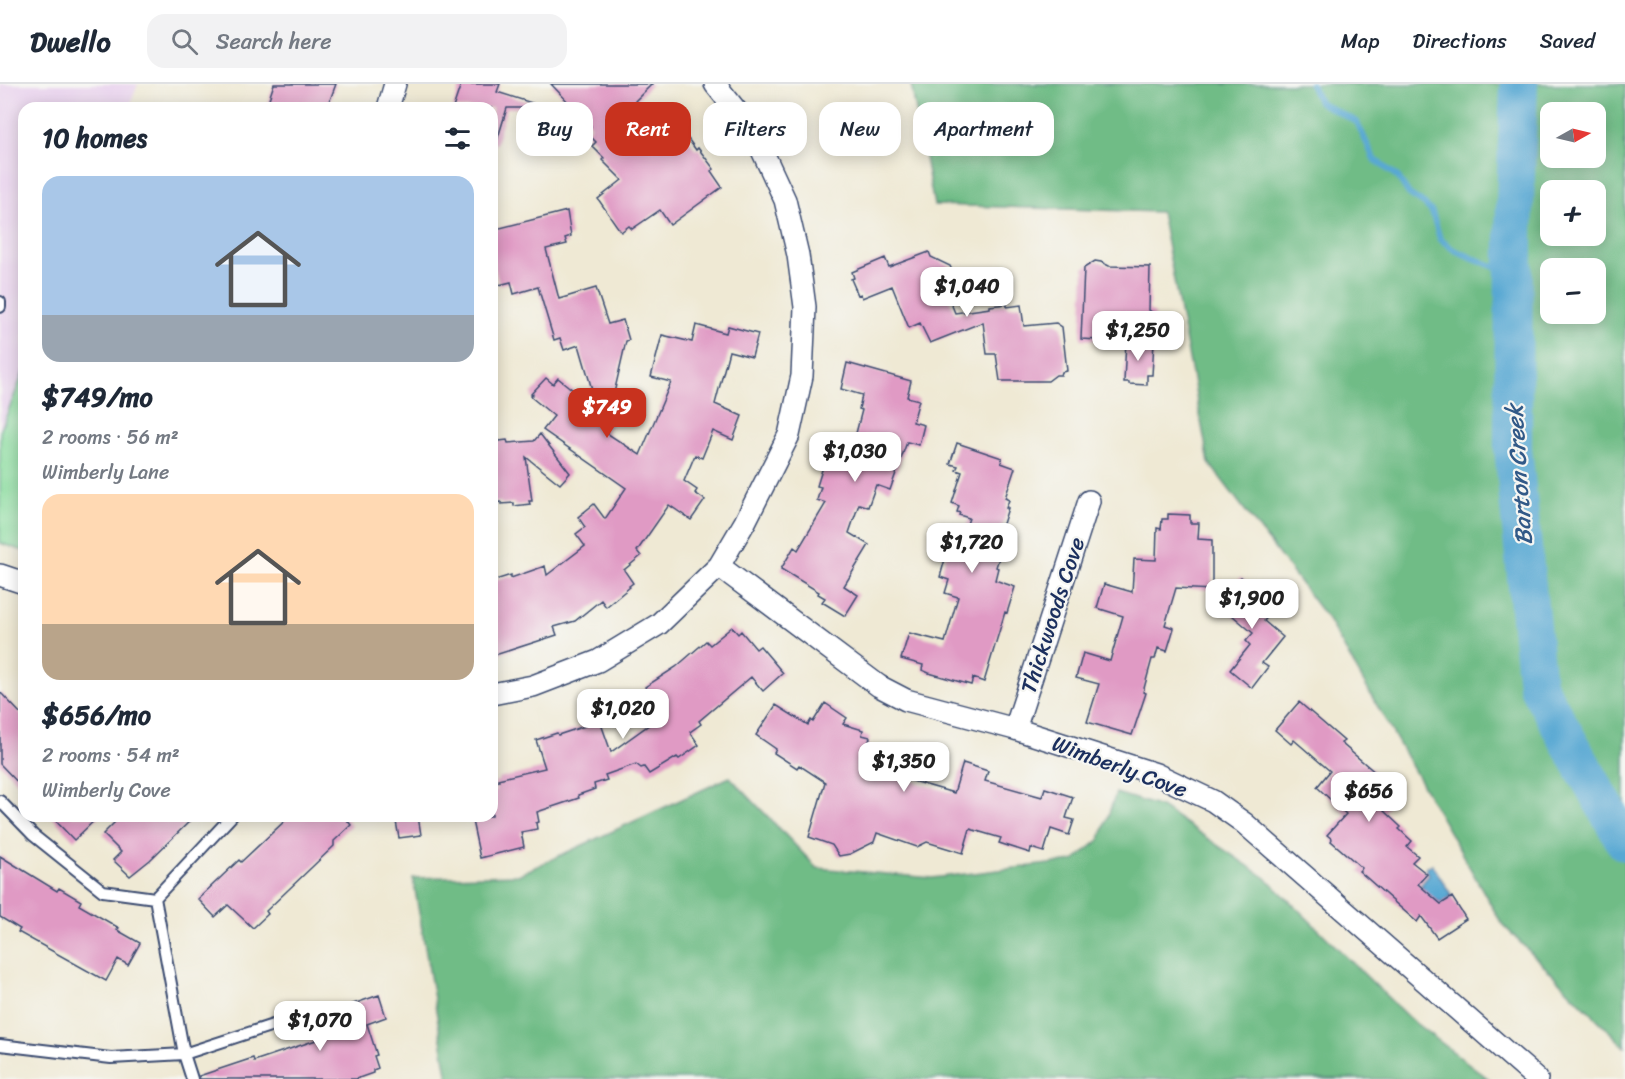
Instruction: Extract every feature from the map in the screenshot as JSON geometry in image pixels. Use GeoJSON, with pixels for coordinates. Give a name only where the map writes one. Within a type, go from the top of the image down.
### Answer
{"type":"FeatureCollection","features":[{"type":"Feature","properties":{"kind":"street"},"geometry":{"type":"LineString","coordinates":[[390,102],[395,84]]}},
{"type":"Feature","properties":{"kind":"street"},"geometry":{"type":"LineString","coordinates":[[498,693],[533,686],[598,661],[659,624],[719,566],[746,522],[789,435],[802,376],[805,307],[798,255],[785,200],[754,134],[716,84]]}},
{"type":"Feature","properties":{"kind":"street","name":"Thickwoods Cove"},"geometry":{"type":"LineString","coordinates":[[1015,729],[1089,501]]}},
{"type":"Feature","properties":{"kind":"street","name":"Wimberly Cove"},"geometry":{"type":"LineString","coordinates":[[719,566],[879,686],[906,700],[1015,729],[1156,774],[1213,801],[1244,822],[1537,1079]]}},
{"type":"Feature","properties":{"kind":"street"},"geometry":{"type":"LineString","coordinates":[[0,575],[18,582]]}},
{"type":"Feature","properties":{"kind":"lane"},"geometry":{"type":"LineString","coordinates":[[0,302],[0,307]]}},
{"type":"Feature","properties":{"kind":"lane"},"geometry":{"type":"LineString","coordinates":[[0,801],[18,820]]}},
{"type":"Feature","properties":{"kind":"lane"},"geometry":{"type":"LineString","coordinates":[[20,822],[33,835],[103,891],[155,898]]}},
{"type":"Feature","properties":{"kind":"lane"},"geometry":{"type":"LineString","coordinates":[[155,898],[226,822]]}},
{"type":"Feature","properties":{"kind":"lane"},"geometry":{"type":"LineString","coordinates":[[155,898],[184,1054],[192,1079]]}},
{"type":"Feature","properties":{"kind":"lane"},"geometry":{"type":"LineString","coordinates":[[0,1045],[111,1058],[184,1054],[319,1010]]}},
{"type":"Feature","properties":{"kind":"shaded area"},"geometry":{"type":"Polygon","coordinates":[[[0,84],[138,84],[131,102],[18,102],[18,386],[0,432],[0,84]]]}},
{"type":"Feature","properties":{"kind":"green space"},"geometry":{"type":"Polygon","coordinates":[[[911,84],[1625,84],[1625,1047],[1502,924],[1327,618],[1209,463],[1161,212],[934,205],[925,156],[1054,156],[1054,102],[914,102],[911,84]]]}},
{"type":"Feature","properties":{"kind":"green space"},"geometry":{"type":"Polygon","coordinates":[[[18,386],[18,549],[0,543],[0,432],[18,386]]]}},
{"type":"Feature","properties":{"kind":"green space"},"geometry":{"type":"Polygon","coordinates":[[[730,777],[817,868],[932,878],[1074,861],[1100,839],[1116,793],[1161,807],[1266,878],[1410,1019],[1489,1079],[448,1079],[413,878],[518,875],[730,777]]]}},
{"type":"Feature","properties":{"kind":"water"},"geometry":{"type":"Polygon","coordinates":[[[1432,864],[1452,896],[1441,903],[1427,894],[1421,885],[1429,875],[1426,868],[1432,864]]]}},
{"type":"Feature","properties":{"kind":"building"},"geometry":{"type":"Polygon","coordinates":[[[274,84],[336,84],[329,102],[268,102],[274,84]]]}},
{"type":"Feature","properties":{"kind":"building"},"geometry":{"type":"Polygon","coordinates":[[[461,84],[500,84],[497,92],[529,102],[516,102],[516,108],[507,108],[498,137],[498,102],[455,102],[461,84]]]}},
{"type":"Feature","properties":{"kind":"building"},"geometry":{"type":"Polygon","coordinates":[[[551,84],[652,84],[636,102],[605,102],[605,156],[691,156],[691,143],[696,150],[698,148],[714,169],[711,171],[722,187],[670,225],[660,210],[632,229],[629,226],[621,232],[598,199],[622,180],[602,160],[604,158],[593,147],[596,142],[593,139],[593,102],[568,102],[551,84]]]}},
{"type":"Feature","properties":{"kind":"building"},"geometry":{"type":"Polygon","coordinates":[[[567,211],[571,236],[565,238],[567,244],[546,249],[559,299],[596,288],[608,324],[623,320],[629,340],[626,341],[612,402],[601,416],[611,424],[606,430],[608,434],[640,455],[671,382],[651,377],[662,335],[692,342],[696,325],[726,333],[728,326],[758,334],[752,357],[729,351],[715,404],[742,416],[733,440],[713,431],[702,458],[695,455],[684,481],[697,490],[695,493],[705,500],[691,520],[669,505],[637,551],[641,556],[624,570],[633,583],[630,587],[606,607],[601,600],[575,621],[554,627],[557,635],[498,654],[498,579],[511,575],[511,578],[545,566],[547,575],[585,546],[576,534],[585,527],[578,517],[594,504],[605,519],[626,488],[543,430],[554,416],[531,397],[533,395],[531,394],[546,378],[553,384],[558,378],[598,410],[579,345],[564,350],[560,338],[554,340],[538,287],[514,294],[511,282],[499,285],[498,228],[567,211]]]}},
{"type":"Feature","properties":{"kind":"building"},"geometry":{"type":"Polygon","coordinates":[[[929,252],[931,257],[950,266],[957,281],[944,286],[955,313],[990,308],[990,306],[1021,305],[1024,326],[1056,323],[1062,327],[1067,371],[1048,381],[1000,381],[996,354],[987,354],[983,322],[930,343],[920,323],[909,328],[892,286],[862,298],[861,294],[858,295],[851,279],[854,278],[852,272],[885,258],[889,267],[929,252]]]}},
{"type":"Feature","properties":{"kind":"building"},"geometry":{"type":"Polygon","coordinates":[[[1095,261],[1109,266],[1150,267],[1149,310],[1156,315],[1117,341],[1081,339],[1084,268],[1095,261]]]}},
{"type":"Feature","properties":{"kind":"building"},"geometry":{"type":"Polygon","coordinates":[[[1126,340],[1154,342],[1152,375],[1147,375],[1147,385],[1124,382],[1126,340]]]}},
{"type":"Feature","properties":{"kind":"building"},"geometry":{"type":"Polygon","coordinates":[[[847,363],[911,381],[907,397],[919,400],[913,422],[924,425],[919,445],[907,442],[890,490],[876,485],[868,507],[859,504],[849,533],[869,545],[844,586],[858,595],[845,616],[822,602],[825,598],[818,594],[819,592],[781,569],[794,547],[798,550],[826,503],[817,500],[821,487],[817,486],[826,457],[834,459],[840,441],[853,445],[862,410],[859,409],[862,395],[841,389],[847,363]]]}},
{"type":"Feature","properties":{"kind":"building"},"geometry":{"type":"Polygon","coordinates":[[[540,434],[570,473],[560,484],[526,457],[532,501],[529,501],[530,504],[514,506],[514,503],[501,504],[498,502],[498,441],[507,440],[508,443],[534,441],[540,434]]]}},
{"type":"Feature","properties":{"kind":"building"},"geometry":{"type":"Polygon","coordinates":[[[957,443],[1002,458],[1001,463],[1015,468],[1005,498],[1009,500],[1006,508],[1008,508],[994,552],[999,558],[995,580],[1015,587],[984,682],[973,678],[971,685],[929,673],[922,670],[923,665],[901,659],[909,633],[945,642],[958,597],[945,593],[949,580],[940,577],[947,552],[957,555],[969,518],[959,515],[960,513],[957,512],[959,506],[952,503],[962,472],[956,470],[958,466],[950,464],[957,443]]]}},
{"type":"Feature","properties":{"kind":"building"},"geometry":{"type":"Polygon","coordinates":[[[1168,514],[1190,515],[1190,523],[1199,523],[1198,539],[1212,540],[1212,590],[1176,588],[1165,625],[1174,628],[1167,651],[1158,648],[1155,659],[1152,659],[1143,692],[1146,693],[1132,735],[1087,722],[1099,684],[1076,678],[1083,653],[1110,661],[1123,616],[1097,608],[1104,584],[1132,592],[1134,559],[1156,560],[1157,528],[1161,529],[1162,519],[1168,519],[1168,514]]]}},
{"type":"Feature","properties":{"kind":"building"},"geometry":{"type":"Polygon","coordinates":[[[1241,577],[1275,608],[1264,621],[1283,637],[1262,663],[1268,667],[1252,688],[1230,670],[1250,645],[1246,641],[1253,633],[1219,604],[1241,577]]]}},
{"type":"Feature","properties":{"kind":"building"},"geometry":{"type":"Polygon","coordinates":[[[732,627],[738,634],[741,631],[756,649],[760,646],[783,673],[763,691],[751,677],[699,721],[701,724],[690,732],[699,745],[679,759],[677,757],[649,774],[644,767],[641,768],[636,764],[605,775],[607,780],[594,784],[595,789],[578,795],[579,798],[537,812],[539,822],[536,823],[537,829],[521,832],[524,847],[480,858],[472,822],[498,822],[498,779],[545,768],[536,740],[600,721],[611,752],[664,714],[645,687],[676,667],[706,641],[710,645],[732,627]]]}},
{"type":"Feature","properties":{"kind":"building"},"geometry":{"type":"Polygon","coordinates":[[[0,692],[18,711],[18,783],[0,764],[0,692]]]}},
{"type":"Feature","properties":{"kind":"building"},"geometry":{"type":"Polygon","coordinates":[[[1299,702],[1344,741],[1341,743],[1377,774],[1374,777],[1393,794],[1391,796],[1394,799],[1384,811],[1412,841],[1407,847],[1418,856],[1412,862],[1427,874],[1418,884],[1441,904],[1452,897],[1466,919],[1437,938],[1421,916],[1417,922],[1359,871],[1362,868],[1331,841],[1332,839],[1327,835],[1346,814],[1317,787],[1330,771],[1294,740],[1291,744],[1275,730],[1299,702]]]}},
{"type":"Feature","properties":{"kind":"building"},"geometry":{"type":"Polygon","coordinates":[[[825,703],[847,718],[843,724],[863,730],[862,735],[870,737],[868,746],[872,747],[871,750],[914,763],[909,780],[954,793],[963,763],[988,771],[985,781],[1042,797],[1045,788],[1073,797],[1066,818],[1074,820],[1069,835],[1051,829],[1044,852],[1031,848],[1030,853],[999,843],[1001,838],[970,829],[963,853],[927,842],[917,847],[877,833],[874,842],[850,854],[839,856],[832,845],[809,837],[825,782],[799,765],[797,768],[774,753],[776,749],[756,735],[776,705],[808,725],[811,720],[813,722],[825,703]]]}},
{"type":"Feature","properties":{"kind":"building"},"geometry":{"type":"Polygon","coordinates":[[[57,822],[93,822],[74,840],[57,822]]]}},
{"type":"Feature","properties":{"kind":"building"},"geometry":{"type":"Polygon","coordinates":[[[115,822],[189,822],[130,876],[113,860],[121,852],[103,834],[115,822]]]}},
{"type":"Feature","properties":{"kind":"building"},"geometry":{"type":"Polygon","coordinates":[[[284,822],[349,822],[351,825],[334,841],[334,846],[266,911],[268,914],[253,928],[228,905],[215,917],[198,899],[239,860],[241,862],[284,822]]]}},
{"type":"Feature","properties":{"kind":"building"},"geometry":{"type":"Polygon","coordinates":[[[396,822],[419,822],[421,835],[399,838],[396,822]]]}},
{"type":"Feature","properties":{"kind":"building"},"geometry":{"type":"Polygon","coordinates":[[[0,856],[57,891],[59,888],[81,901],[79,905],[140,943],[128,965],[118,959],[106,981],[18,932],[20,929],[0,917],[0,856]]]}},
{"type":"Feature","properties":{"kind":"building"},"geometry":{"type":"Polygon","coordinates":[[[379,995],[386,1017],[367,1024],[377,1055],[374,1056],[378,1068],[373,1070],[373,1073],[356,1079],[200,1079],[199,1076],[253,1058],[254,1061],[343,1031],[336,1010],[379,995]]]}},
{"type":"Feature","properties":{"kind":"waterway"},"geometry":{"type":"LineString","coordinates":[[1311,84],[1319,102],[1357,122],[1374,159],[1398,177],[1409,194],[1432,212],[1440,239],[1454,250],[1514,275]]}},
{"type":"Feature","properties":{"kind":"waterway","name":"Barton Creek"},"geometry":{"type":"LineString","coordinates":[[1519,84],[1514,234],[1513,448],[1537,685],[1625,842]]}}]}
